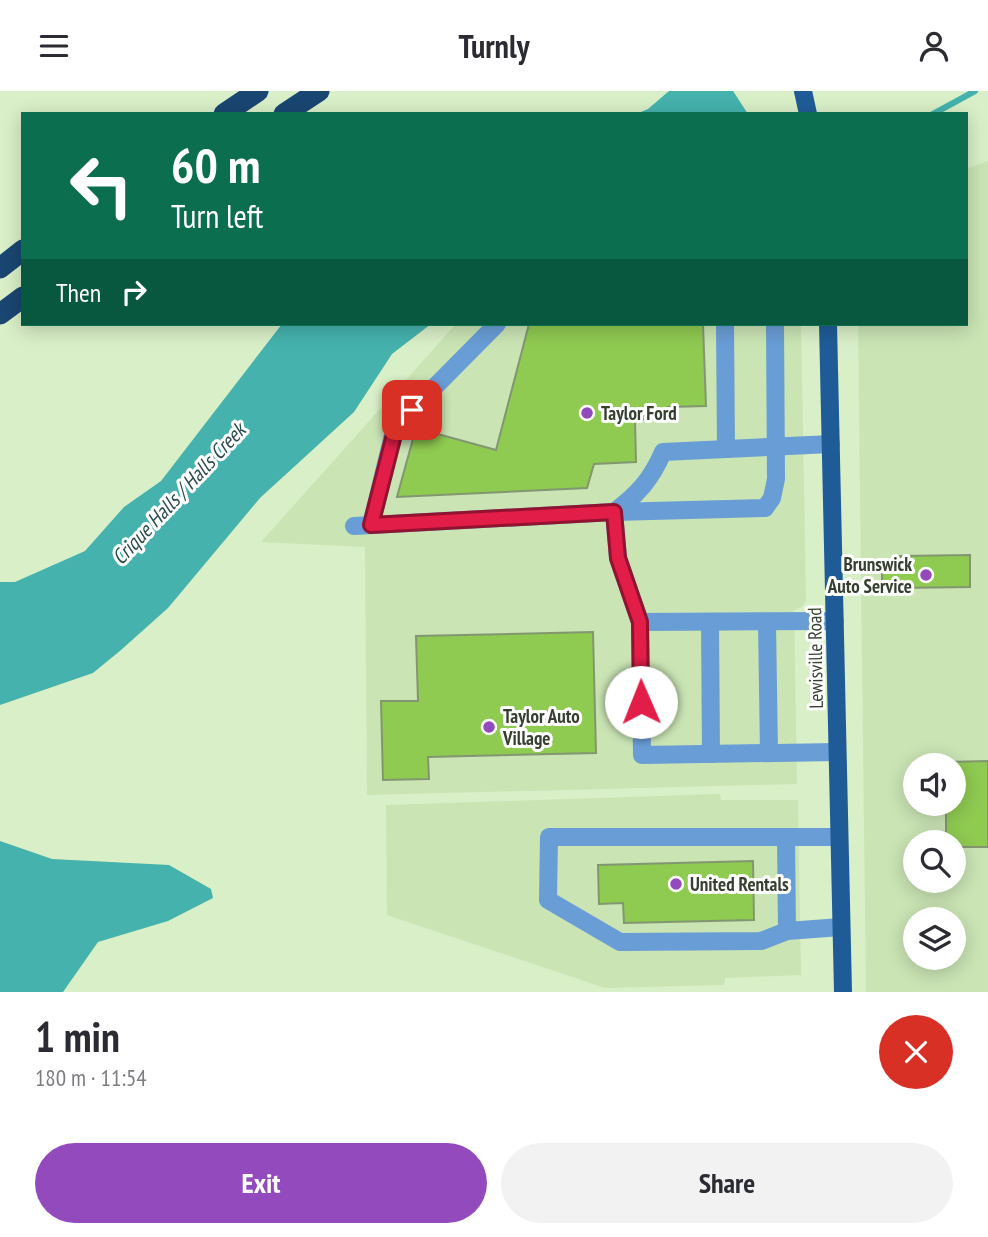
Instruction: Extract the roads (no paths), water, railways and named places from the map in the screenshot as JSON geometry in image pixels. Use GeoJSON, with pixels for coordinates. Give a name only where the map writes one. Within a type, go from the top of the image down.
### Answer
{"type":"FeatureCollection","features":[{"type":"Feature","properties":{"kind":"highway"},"geometry":{"type":"LineString","coordinates":[[227,112],[258,91]]}},
{"type":"Feature","properties":{"kind":"highway"},"geometry":{"type":"LineString","coordinates":[[287,112],[319,91]]}},
{"type":"Feature","properties":{"kind":"highway"},"geometry":{"type":"LineString","coordinates":[[0,268],[21,252]]}},
{"type":"Feature","properties":{"kind":"highway"},"geometry":{"type":"LineString","coordinates":[[0,314],[21,298]]}},
{"type":"Feature","properties":{"kind":"main road"},"geometry":{"type":"LineString","coordinates":[[803,91],[808,112]]}},
{"type":"Feature","properties":{"kind":"main road","name":"Lewisville Road"},"geometry":{"type":"LineString","coordinates":[[828,326],[843,992]]}},
{"type":"Feature","properties":{"kind":"lane"},"geometry":{"type":"LineString","coordinates":[[495,326],[396,427],[362,525],[614,512],[765,508],[772,498],[776,479],[775,326]]}},
{"type":"Feature","properties":{"kind":"lane"},"geometry":{"type":"LineString","coordinates":[[725,326],[726,449]]}},
{"type":"Feature","properties":{"kind":"lane"},"geometry":{"type":"LineString","coordinates":[[614,512],[639,493],[654,475],[663,452],[831,444]]}},
{"type":"Feature","properties":{"kind":"lane"},"geometry":{"type":"LineString","coordinates":[[614,512],[618,558],[640,622],[642,755],[838,752]]}},
{"type":"Feature","properties":{"kind":"lane"},"geometry":{"type":"LineString","coordinates":[[710,621],[711,754]]}},
{"type":"Feature","properties":{"kind":"lane"},"geometry":{"type":"LineString","coordinates":[[640,622],[835,621]]}},
{"type":"Feature","properties":{"kind":"lane"},"geometry":{"type":"LineString","coordinates":[[766,622],[769,753]]}},
{"type":"Feature","properties":{"kind":"lane"},"geometry":{"type":"LineString","coordinates":[[839,837],[549,837],[548,900],[620,942],[761,941],[787,931],[841,927]]}},
{"type":"Feature","properties":{"kind":"lane"},"geometry":{"type":"LineString","coordinates":[[786,837],[787,931]]}},
{"type":"Feature","properties":{"kind":"water"},"geometry":{"type":"Polygon","coordinates":[[[669,91],[733,91],[747,112],[641,112],[669,91]]]}},
{"type":"Feature","properties":{"kind":"water"},"geometry":{"type":"Polygon","coordinates":[[[280,326],[428,326],[392,354],[354,412],[260,498],[168,608],[121,650],[93,673],[0,705],[0,582],[15,582],[85,551],[124,507],[161,481],[280,326]]]}},
{"type":"Feature","properties":{"kind":"water"},"geometry":{"type":"Polygon","coordinates":[[[0,841],[52,859],[169,865],[211,889],[213,898],[168,921],[98,942],[63,992],[0,992],[0,841]]]}},
{"type":"Feature","properties":{"kind":"waterway","name":"Crique Halls / Halls Creek"},"geometry":{"type":"LineString","coordinates":[[937,112],[975,91]]}},
{"type":"Feature","properties":{"kind":"place","name":"Taylor Ford"},"geometry":{"type":"Point","coordinates":[587,413]}},
{"type":"Feature","properties":{"kind":"place","name":"Brunswick Auto Service"},"geometry":{"type":"Point","coordinates":[926,575]}},
{"type":"Feature","properties":{"kind":"place","name":"Taylor Auto Village"},"geometry":{"type":"Point","coordinates":[489,727]}},
{"type":"Feature","properties":{"kind":"place","name":"United Rentals"},"geometry":{"type":"Point","coordinates":[676,884]}}]}
